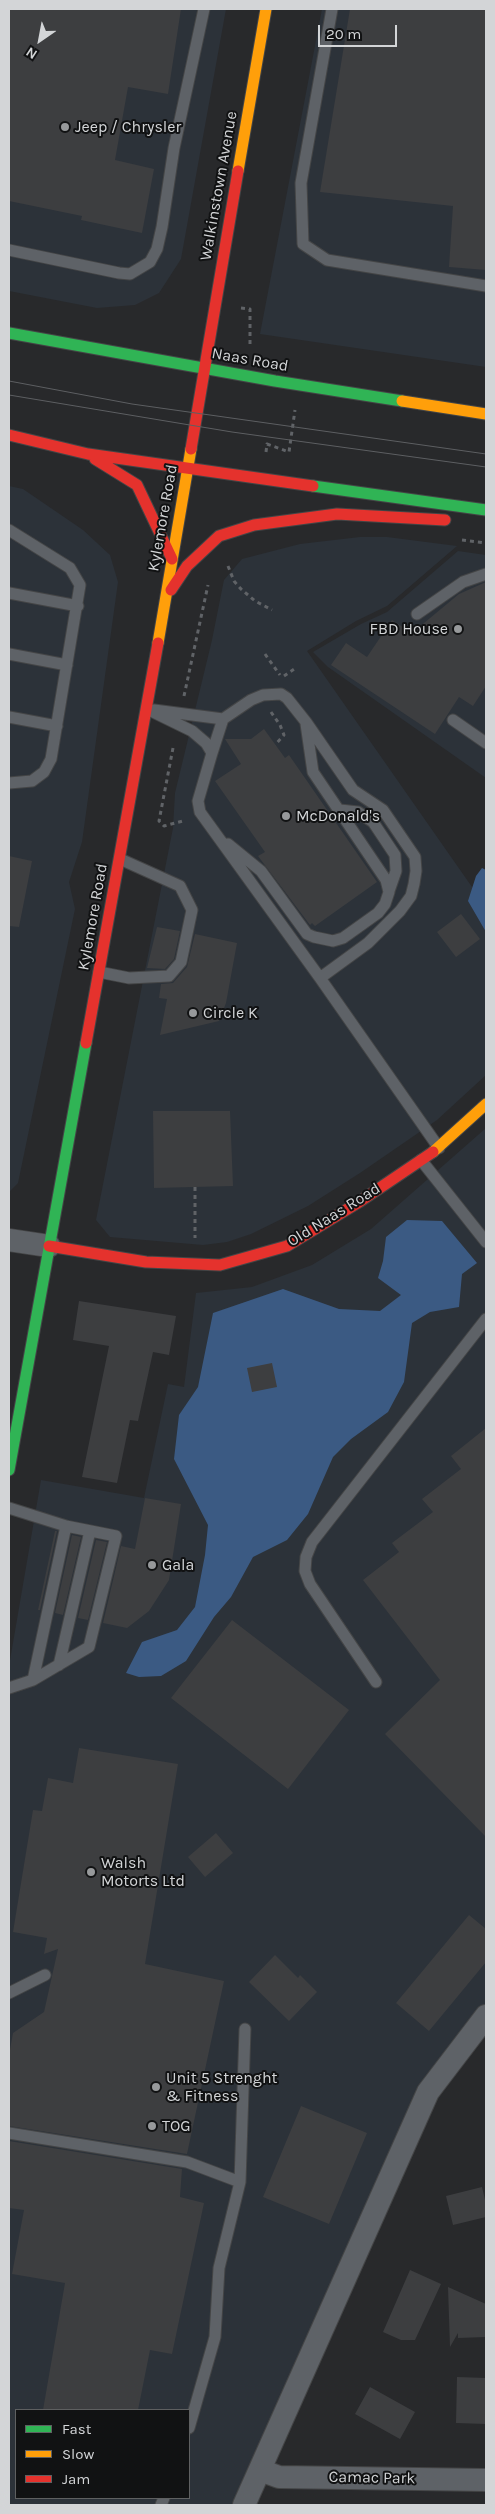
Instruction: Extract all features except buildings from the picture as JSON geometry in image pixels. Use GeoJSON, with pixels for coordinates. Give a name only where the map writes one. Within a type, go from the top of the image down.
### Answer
{"type":"FeatureCollection","features":[{"type":"Feature","properties":{"kind":"main road","name":"Walkinstown Avenue"},"geometry":{"type":"LineString","coordinates":[[205,369],[266,9]]}},
{"type":"Feature","properties":{"kind":"main road","name":"Naas Road"},"geometry":{"type":"LineString","coordinates":[[9,333],[205,369],[486,414]]}},
{"type":"Feature","properties":{"kind":"main road","name":"Kylemore Road"},"geometry":{"type":"LineString","coordinates":[[9,1470],[147,709],[205,369]]}},
{"type":"Feature","properties":{"kind":"main road"},"geometry":{"type":"LineString","coordinates":[[9,435],[88,454],[486,510]]}},
{"type":"Feature","properties":{"kind":"main road"},"geometry":{"type":"LineString","coordinates":[[88,454],[137,485],[172,558]]}},
{"type":"Feature","properties":{"kind":"main road"},"geometry":{"type":"LineString","coordinates":[[166,598],[186,566],[219,536],[254,525],[337,514],[457,522]]}},
{"type":"Feature","properties":{"kind":"main road","name":"Old Naas Road"},"geometry":{"type":"LineString","coordinates":[[49,1246],[127,1260],[220,1265],[287,1246],[359,1202],[439,1148],[486,1104]]}},
{"type":"Feature","properties":{"kind":"street","name":"Old Naas Road"},"geometry":{"type":"LineString","coordinates":[[9,1240],[49,1246]]}},
{"type":"Feature","properties":{"kind":"street"},"geometry":{"type":"LineString","coordinates":[[244,2505],[428,2092],[486,2016]]}},
{"type":"Feature","properties":{"kind":"street","name":"Camac Park"},"geometry":{"type":"LineString","coordinates":[[260,2470],[279,2477],[486,2480]]}},
{"type":"Feature","properties":{"kind":"lane"},"geometry":{"type":"LineString","coordinates":[[9,250],[130,274],[150,262],[158,248],[174,148],[204,9]]}},
{"type":"Feature","properties":{"kind":"lane"},"geometry":{"type":"LineString","coordinates":[[332,9],[301,183],[303,244],[327,260],[486,286]]}},
{"type":"Feature","properties":{"kind":"lane"},"geometry":{"type":"LineString","coordinates":[[9,530],[70,568],[80,585],[51,759],[44,772],[32,781],[9,783]]}},
{"type":"Feature","properties":{"kind":"lane"},"geometry":{"type":"LineString","coordinates":[[418,614],[463,582],[486,574]]}},
{"type":"Feature","properties":{"kind":"lane"},"geometry":{"type":"LineString","coordinates":[[9,592],[78,606]]}},
{"type":"Feature","properties":{"kind":"lane"},"geometry":{"type":"LineString","coordinates":[[9,654],[67,665]]}},
{"type":"Feature","properties":{"kind":"lane"},"geometry":{"type":"LineString","coordinates":[[320,978],[368,943],[388,925],[411,896],[416,871],[415,857],[383,810],[353,790],[287,698],[274,693],[251,700],[223,719],[198,806],[439,1148]]}},
{"type":"Feature","properties":{"kind":"lane"},"geometry":{"type":"LineString","coordinates":[[147,709],[223,719]]}},
{"type":"Feature","properties":{"kind":"lane"},"geometry":{"type":"LineString","coordinates":[[147,709],[192,732],[206,743],[212,753]]}},
{"type":"Feature","properties":{"kind":"lane"},"geometry":{"type":"LineString","coordinates":[[9,717],[57,726]]}},
{"type":"Feature","properties":{"kind":"lane"},"geometry":{"type":"LineString","coordinates":[[453,720],[485,739]]}},
{"type":"Feature","properties":{"kind":"lane"},"geometry":{"type":"LineString","coordinates":[[306,722],[313,772],[380,869],[389,885],[389,892]]}},
{"type":"Feature","properties":{"kind":"lane"},"geometry":{"type":"LineString","coordinates":[[217,835],[261,871],[307,934],[333,941],[343,938],[378,913],[389,892],[396,872],[395,855],[373,822],[358,812],[340,810]]}},
{"type":"Feature","properties":{"kind":"lane"},"geometry":{"type":"LineString","coordinates":[[99,972],[129,978],[169,976],[181,962],[192,910],[180,886],[120,859]]}},
{"type":"Feature","properties":{"kind":"lane"},"geometry":{"type":"LineString","coordinates":[[421,1160],[486,1242]]}},
{"type":"Feature","properties":{"kind":"lane"},"geometry":{"type":"LineString","coordinates":[[376,1682],[310,1584],[306,1571],[306,1557],[312,1542],[486,1319]]}},
{"type":"Feature","properties":{"kind":"lane"},"geometry":{"type":"LineString","coordinates":[[9,1508],[66,1526],[116,1536],[89,1647],[33,1680],[9,1688]]}},
{"type":"Feature","properties":{"kind":"lane"},"geometry":{"type":"LineString","coordinates":[[33,1680],[66,1526]]}},
{"type":"Feature","properties":{"kind":"lane"},"geometry":{"type":"LineString","coordinates":[[59,1665],[90,1531]]}},
{"type":"Feature","properties":{"kind":"lane"},"geometry":{"type":"LineString","coordinates":[[9,1993],[45,1974]]}},
{"type":"Feature","properties":{"kind":"lane"},"geometry":{"type":"LineString","coordinates":[[190,2424],[215,2337],[220,2268],[240,2182],[245,2029]]}},
{"type":"Feature","properties":{"kind":"lane"},"geometry":{"type":"LineString","coordinates":[[9,2133],[187,2162],[240,2182]]}},
{"type":"Feature","properties":{"kind":"path"},"geometry":{"type":"LineString","coordinates":[[289,452],[295,410]]}},
{"type":"Feature","properties":{"kind":"path"},"geometry":{"type":"LineString","coordinates":[[227,562],[234,580],[241,589],[255,601],[272,610]]}},
{"type":"Feature","properties":{"kind":"path"},"geometry":{"type":"LineString","coordinates":[[182,704],[208,584]]}},
{"type":"Feature","properties":{"kind":"path"},"geometry":{"type":"LineString","coordinates":[[265,654],[282,677]]}},
{"type":"Feature","properties":{"kind":"path"},"geometry":{"type":"LineString","coordinates":[[264,711],[271,704],[272,714],[284,731],[284,738],[275,745]]}},
{"type":"Feature","properties":{"kind":"path"},"geometry":{"type":"LineString","coordinates":[[173,748],[159,822],[164,826],[192,818]]}},
{"type":"Feature","properties":{"kind":"path"},"geometry":{"type":"LineString","coordinates":[[194,1187],[195,1264]]}},
{"type":"Feature","properties":{"kind":"shaded area"},"geometry":{"type":"Polygon","coordinates":[[[9,9],[226,9],[181,259],[159,293],[135,305],[97,308],[9,291],[9,9]]]}},
{"type":"Feature","properties":{"kind":"shaded area"},"geometry":{"type":"Polygon","coordinates":[[[322,9],[486,9],[486,367],[260,334],[322,9]]]}},
{"type":"Feature","properties":{"kind":"shaded area"},"geometry":{"type":"Polygon","coordinates":[[[9,486],[23,489],[83,530],[110,555],[118,582],[82,842],[69,882],[75,909],[18,1183],[9,1192],[9,486]]]}},
{"type":"Feature","properties":{"kind":"shaded area"},"geometry":{"type":"Polygon","coordinates":[[[360,537],[387,537],[457,546],[387,606],[356,621],[307,651],[486,907],[486,1075],[437,1120],[360,1173],[308,1206],[251,1234],[227,1242],[203,1245],[110,1237],[96,1220],[173,828],[175,793],[212,640],[224,580],[242,559],[300,544],[360,537]]]}},
{"type":"Feature","properties":{"kind":"shaded area"},"geometry":{"type":"Polygon","coordinates":[[[458,551],[486,555],[486,778],[328,667],[313,652],[361,624],[387,612],[458,551]]]}},
{"type":"Feature","properties":{"kind":"shaded area"},"geometry":{"type":"Polygon","coordinates":[[[482,868],[486,870],[486,932],[468,901],[476,876],[482,868]]]}},
{"type":"Feature","properties":{"kind":"shaded area"},"geometry":{"type":"Polygon","coordinates":[[[486,1128],[486,2016],[428,2092],[246,2505],[9,2505],[9,1666],[41,1480],[144,1498],[168,1384],[184,1387],[196,1293],[252,1287],[312,1265],[371,1229],[486,1128]]]}},
{"type":"Feature","properties":{"kind":"shaded area"},"geometry":{"type":"Polygon","coordinates":[[[407,1220],[442,1221],[477,1263],[462,1274],[459,1307],[430,1312],[412,1323],[404,1382],[388,1412],[351,1439],[333,1457],[308,1514],[287,1540],[253,1557],[231,1597],[214,1617],[186,1661],[161,1676],[139,1677],[126,1673],[142,1642],[177,1630],[195,1607],[205,1555],[208,1525],[174,1459],[179,1415],[198,1387],[213,1313],[283,1289],[339,1309],[380,1311],[401,1295],[378,1278],[383,1261],[386,1237],[407,1220]]]}},
{"type":"Feature","properties":{"kind":"tram line"},"geometry":{"type":"LineString","coordinates":[[9,381],[132,404],[486,454]]}},
{"type":"Feature","properties":{"kind":"tram line"},"geometry":{"type":"LineString","coordinates":[[9,395],[232,432],[486,467]]}},
{"type":"Feature","properties":{"kind":"traffic: fast"},"geometry":{"type":"LineString","coordinates":[[9,333],[275,381],[402,401]]}},
{"type":"Feature","properties":{"kind":"traffic: fast"},"geometry":{"type":"LineString","coordinates":[[313,486],[486,510]]}},
{"type":"Feature","properties":{"kind":"traffic: fast"},"geometry":{"type":"LineString","coordinates":[[9,1470],[86,1043]]}},
{"type":"Feature","properties":{"kind":"traffic: slow"},"geometry":{"type":"LineString","coordinates":[[238,171],[266,9]]}},
{"type":"Feature","properties":{"kind":"traffic: slow"},"geometry":{"type":"LineString","coordinates":[[402,401],[486,414]]}},
{"type":"Feature","properties":{"kind":"traffic: slow"},"geometry":{"type":"LineString","coordinates":[[158,643],[191,449]]}},
{"type":"Feature","properties":{"kind":"traffic: slow"},"geometry":{"type":"LineString","coordinates":[[433,1152],[486,1104]]}},
{"type":"Feature","properties":{"kind":"traffic: jam"},"geometry":{"type":"LineString","coordinates":[[191,449],[238,171]]}},
{"type":"Feature","properties":{"kind":"traffic: jam"},"geometry":{"type":"LineString","coordinates":[[9,435],[88,454],[313,486]]}},
{"type":"Feature","properties":{"kind":"traffic: jam"},"geometry":{"type":"LineString","coordinates":[[95,459],[137,485],[172,559]]}},
{"type":"Feature","properties":{"kind":"traffic: jam"},"geometry":{"type":"LineString","coordinates":[[171,590],[187,566],[219,536],[254,525],[337,514],[445,520]]}},
{"type":"Feature","properties":{"kind":"traffic: jam"},"geometry":{"type":"LineString","coordinates":[[86,1043],[158,643]]}},
{"type":"Feature","properties":{"kind":"traffic: jam"},"geometry":{"type":"LineString","coordinates":[[49,1246],[146,1262],[220,1265],[287,1246],[359,1202],[433,1152]]}},
{"type":"Feature","properties":{"kind":"place","name":"Jeep / Chrysler"},"geometry":{"type":"Point","coordinates":[65,127]}},
{"type":"Feature","properties":{"kind":"place","name":"FBD House"},"geometry":{"type":"Point","coordinates":[458,629]}},
{"type":"Feature","properties":{"kind":"place","name":"McDonald's"},"geometry":{"type":"Point","coordinates":[286,816]}},
{"type":"Feature","properties":{"kind":"place","name":"Circle K"},"geometry":{"type":"Point","coordinates":[193,1013]}},
{"type":"Feature","properties":{"kind":"place","name":"Gala"},"geometry":{"type":"Point","coordinates":[152,1565]}},
{"type":"Feature","properties":{"kind":"place","name":"Walsh Motorts Ltd"},"geometry":{"type":"Point","coordinates":[91,1872]}},
{"type":"Feature","properties":{"kind":"place","name":"Unit 5 Strenght & Fitness"},"geometry":{"type":"Point","coordinates":[156,2087]}},
{"type":"Feature","properties":{"kind":"place","name":"TOG"},"geometry":{"type":"Point","coordinates":[152,2126]}}]}
